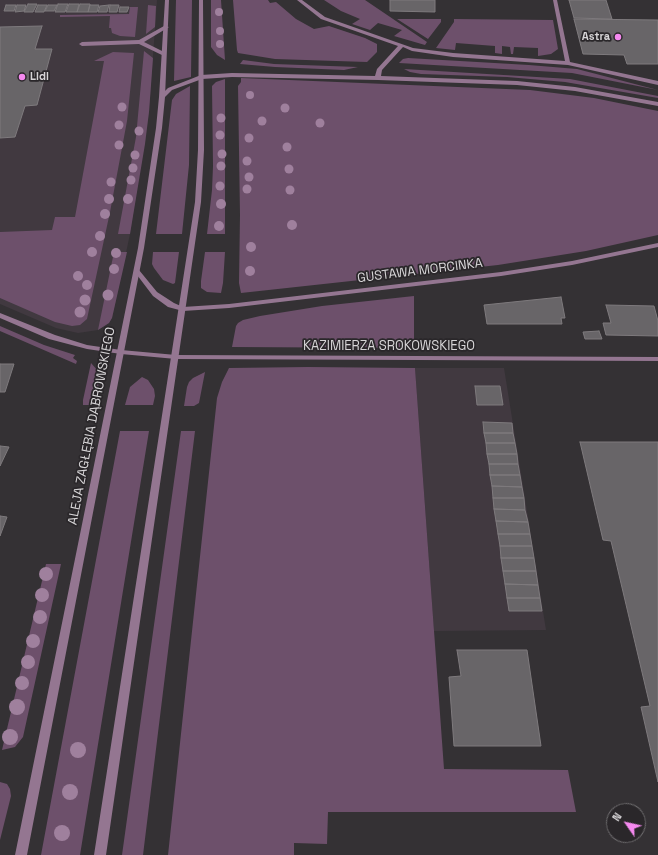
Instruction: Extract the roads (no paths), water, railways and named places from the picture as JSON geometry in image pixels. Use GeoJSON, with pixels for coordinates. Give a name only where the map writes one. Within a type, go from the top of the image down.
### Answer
{"type":"FeatureCollection","features":[{"type":"Feature","properties":{"kind":"street","name":"ALEJA ZAGŁĘBIA DĄBROWSKIEGO"},"geometry":{"type":"LineString","coordinates":[[21,855],[137,271],[156,154],[162,98],[167,0]]}},
{"type":"Feature","properties":{"kind":"street"},"geometry":{"type":"LineString","coordinates":[[100,855],[193,248],[201,173],[201,0]]}},
{"type":"Feature","properties":{"kind":"street"},"geometry":{"type":"LineString","coordinates":[[299,0],[323,18],[401,46],[427,52],[453,55],[568,63],[658,83]]}},
{"type":"Feature","properties":{"kind":"street"},"geometry":{"type":"LineString","coordinates":[[555,0],[568,63]]}},
{"type":"Feature","properties":{"kind":"street"},"geometry":{"type":"LineString","coordinates":[[82,44],[140,42],[166,27]]}},
{"type":"Feature","properties":{"kind":"street"},"geometry":{"type":"LineString","coordinates":[[140,42],[164,54]]}},
{"type":"Feature","properties":{"kind":"street"},"geometry":{"type":"LineString","coordinates":[[378,78],[379,70],[401,46]]}},
{"type":"Feature","properties":{"kind":"street"},"geometry":{"type":"LineString","coordinates":[[162,98],[170,89],[201,77],[232,75],[378,78],[543,85],[593,92],[658,104]]}},
{"type":"Feature","properties":{"kind":"street","name":"GUSTAWA MORCINKA"},"geometry":{"type":"LineString","coordinates":[[183,309],[229,306],[508,273],[578,262],[658,245]]}},
{"type":"Feature","properties":{"kind":"street"},"geometry":{"type":"LineString","coordinates":[[137,271],[155,294],[171,305],[183,309]]}},
{"type":"Feature","properties":{"kind":"street","name":"KAZIMIERZA SROKOWSKIEGO"},"geometry":{"type":"LineString","coordinates":[[0,316],[64,341],[87,347],[121,352],[176,356],[658,359]]}},
{"type":"Feature","properties":{"kind":"place","name":"Astra"},"geometry":{"type":"Point","coordinates":[618,37]}},
{"type":"Feature","properties":{"kind":"place","name":"Lidl"},"geometry":{"type":"Point","coordinates":[22,77]}}]}
